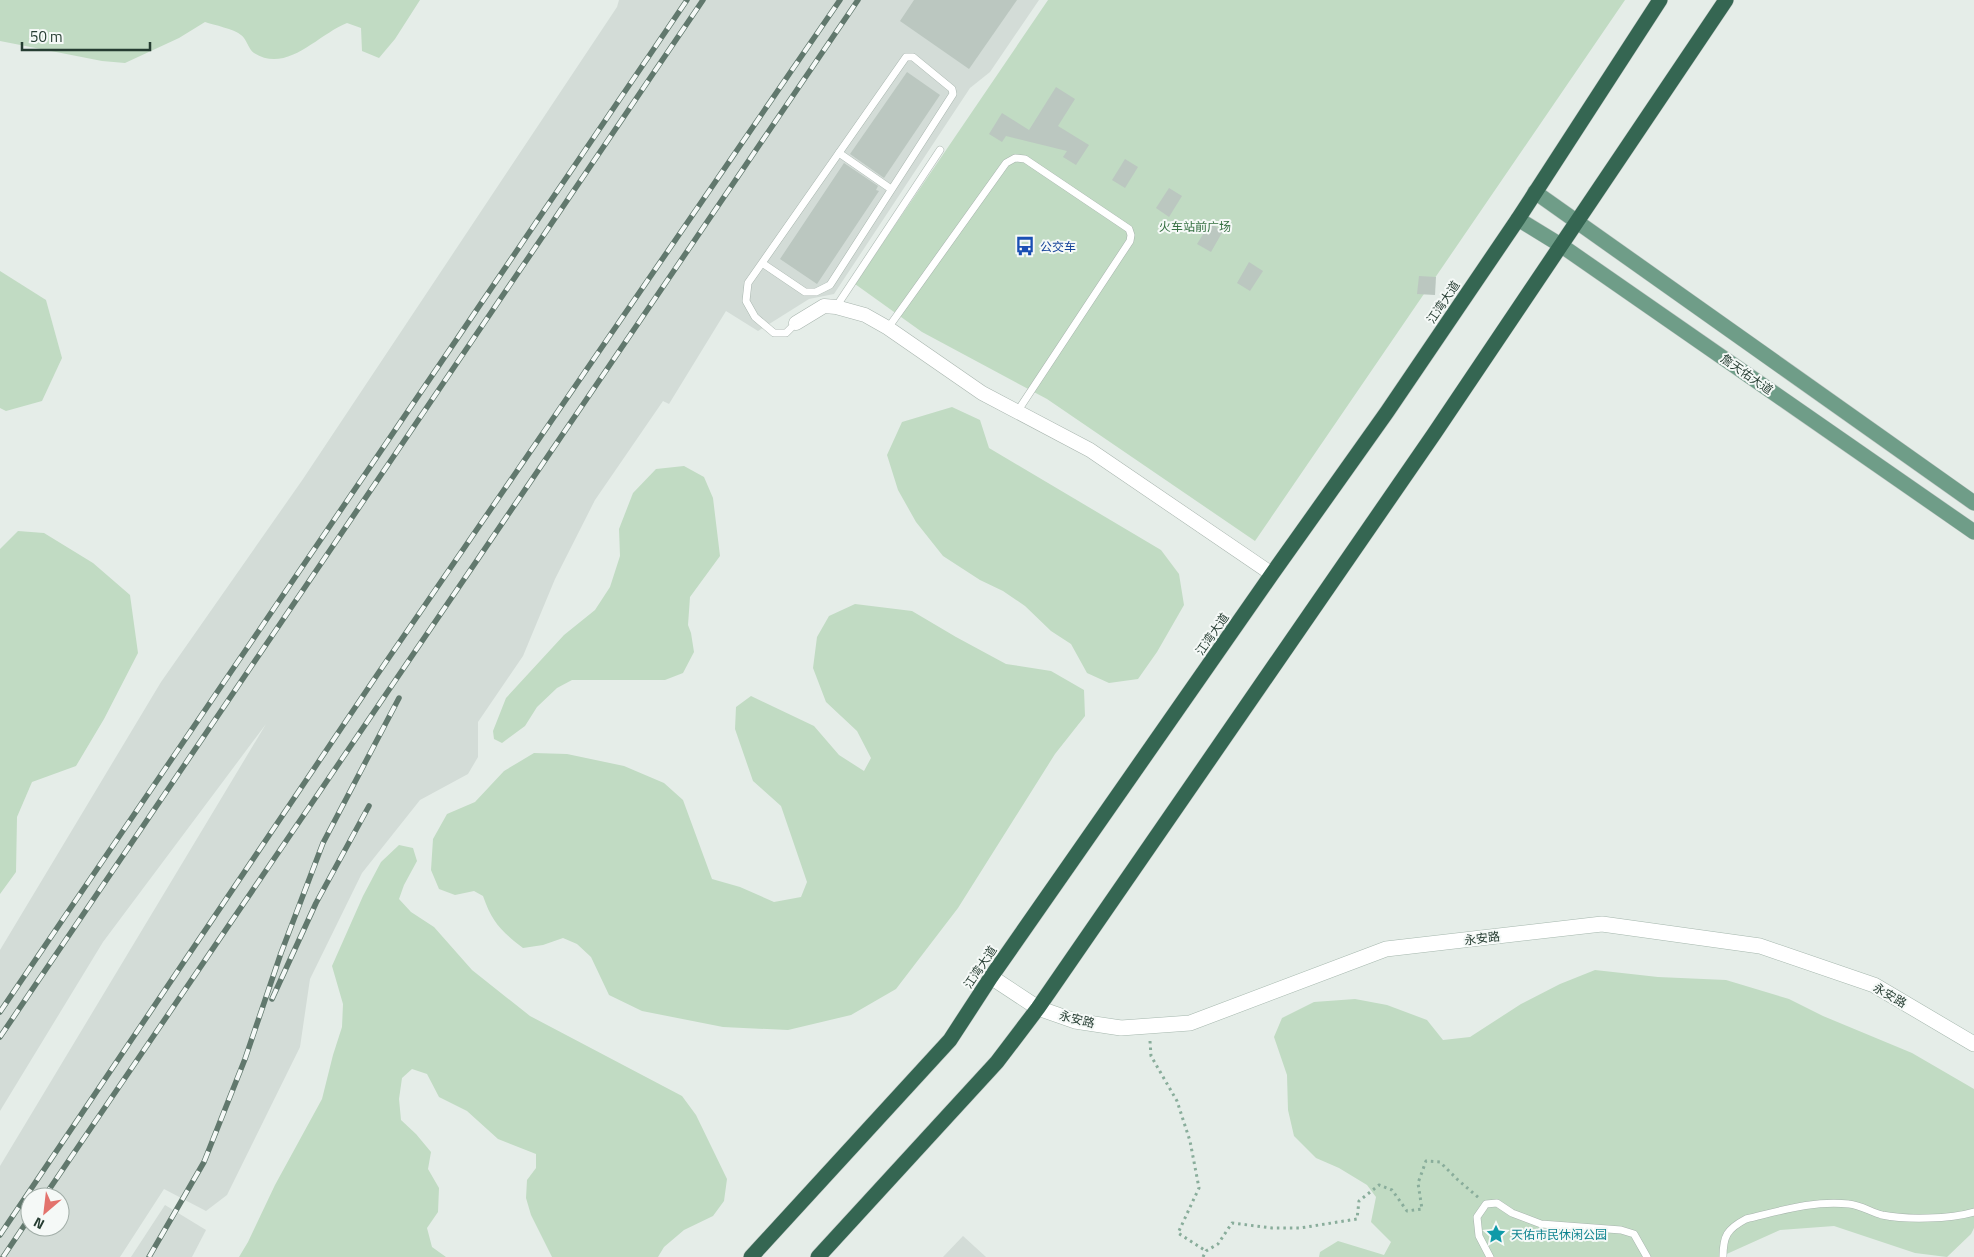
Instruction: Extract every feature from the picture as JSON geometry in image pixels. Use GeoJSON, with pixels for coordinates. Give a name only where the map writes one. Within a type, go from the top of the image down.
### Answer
{"type":"FeatureCollection","features":[{"type":"Feature","properties":{"kind":"highway","name":"江湾大道"},"geometry":{"type":"LineString","coordinates":[[751,1257],[950,1040],[991,977],[1387,412],[1518,219],[1660,0]]}},
{"type":"Feature","properties":{"kind":"highway"},"geometry":{"type":"LineString","coordinates":[[818,1257],[997,1062],[1038,1008],[1562,246],[1726,0]]}},
{"type":"Feature","properties":{"kind":"main road"},"geometry":{"type":"LineString","coordinates":[[1535,192],[1974,503]]}},
{"type":"Feature","properties":{"kind":"main road","name":"詹天佑大道"},"geometry":{"type":"LineString","coordinates":[[1518,219],[1562,246],[1974,532]]}},
{"type":"Feature","properties":{"kind":"street"},"geometry":{"type":"LineString","coordinates":[[796,323],[824,306],[836,307],[865,315],[888,328],[982,394],[1090,450],[1272,574]]}},
{"type":"Feature","properties":{"kind":"street","name":"永安路"},"geometry":{"type":"LineString","coordinates":[[991,977],[1038,1008],[1075,1021],[1121,1028],[1190,1023],[1386,949],[1602,924],[1760,946],[1874,985],[1974,1044]]}},
{"type":"Feature","properties":{"kind":"lane"},"geometry":{"type":"LineString","coordinates":[[762,263],[805,292],[816,292],[830,284],[953,94],[952,89],[913,57],[906,56],[748,283],[746,301],[755,317],[774,333],[786,333],[796,323]]}},
{"type":"Feature","properties":{"kind":"lane"},"geometry":{"type":"LineString","coordinates":[[836,307],[940,150]]}},
{"type":"Feature","properties":{"kind":"lane"},"geometry":{"type":"LineString","coordinates":[[839,153],[891,189]]}},
{"type":"Feature","properties":{"kind":"lane"},"geometry":{"type":"LineString","coordinates":[[888,328],[1006,163],[1015,158],[1025,159],[1129,229],[1131,234],[1130,241],[1017,412]]}},
{"type":"Feature","properties":{"kind":"lane"},"geometry":{"type":"LineString","coordinates":[[1490,1257],[1480,1236],[1477,1217],[1486,1204],[1497,1203],[1512,1213],[1541,1224],[1621,1230],[1634,1234],[1647,1257]]}},
{"type":"Feature","properties":{"kind":"lane"},"geometry":{"type":"LineString","coordinates":[[1723,1257],[1723,1243],[1726,1234],[1746,1219],[1817,1203],[1851,1204],[1882,1215],[1911,1217],[1961,1215],[1974,1212]]}},
{"type":"Feature","properties":{"kind":"path"},"geometry":{"type":"LineString","coordinates":[[1150,1026],[1151,1056],[1176,1101],[1190,1141],[1199,1188],[1178,1233],[1206,1251]]}},
{"type":"Feature","properties":{"kind":"path"},"geometry":{"type":"LineString","coordinates":[[1203,1257],[1206,1251],[1218,1244],[1232,1223],[1272,1228],[1300,1228],[1357,1219],[1359,1200],[1379,1185],[1392,1190],[1408,1211],[1422,1209],[1418,1182],[1426,1161],[1440,1162],[1486,1204]]}},
{"type":"Feature","properties":{"kind":"shaded area"},"geometry":{"type":"Polygon","coordinates":[[[619,0],[1039,0],[990,72],[970,88],[834,294],[809,299],[758,331],[726,311],[669,404],[663,401],[595,500],[555,579],[523,656],[478,722],[478,757],[468,774],[420,800],[362,873],[310,979],[300,1047],[227,1195],[206,1211],[164,1189],[120,1257],[0,1257],[0,1166],[266,724],[103,942],[0,1111],[0,950],[161,682],[303,479],[617,7],[619,0]]]}},
{"type":"Feature","properties":{"kind":"shaded area"},"geometry":{"type":"Polygon","coordinates":[[[165,1205],[206,1230],[192,1257],[131,1257],[165,1205]]]}},
{"type":"Feature","properties":{"kind":"shaded area"},"geometry":{"type":"Polygon","coordinates":[[[963,1236],[986,1257],[943,1257],[963,1236]]]}},
{"type":"Feature","properties":{"kind":"green space"},"geometry":{"type":"Polygon","coordinates":[[[0,0],[420,0],[395,39],[379,58],[362,51],[361,28],[347,23],[302,50],[278,59],[266,58],[254,53],[238,33],[205,22],[179,38],[125,63],[102,61],[0,41],[0,0]]]}},
{"type":"Feature","properties":{"kind":"green space","name":"火车站前广场"},"geometry":{"type":"Polygon","coordinates":[[[1048,0],[1625,0],[1255,541],[1047,399],[922,332],[855,284],[1048,0]]]}},
{"type":"Feature","properties":{"kind":"green space"},"geometry":{"type":"Polygon","coordinates":[[[0,271],[46,300],[62,358],[42,401],[6,411],[0,408],[0,271]]]}},
{"type":"Feature","properties":{"kind":"green space"},"geometry":{"type":"Polygon","coordinates":[[[952,407],[980,420],[989,448],[1161,550],[1179,574],[1184,605],[1157,652],[1138,679],[1109,683],[1087,673],[1071,644],[1051,631],[1025,606],[943,556],[916,522],[898,490],[887,455],[902,422],[952,407]]]}},
{"type":"Feature","properties":{"kind":"green space"},"geometry":{"type":"Polygon","coordinates":[[[684,466],[704,477],[713,498],[720,556],[690,597],[688,625],[694,652],[683,673],[665,680],[572,680],[557,688],[537,707],[525,726],[502,743],[494,739],[493,731],[506,698],[564,635],[595,610],[610,587],[620,556],[619,529],[633,493],[656,469],[684,466]]]}},
{"type":"Feature","properties":{"kind":"green space"},"geometry":{"type":"Polygon","coordinates":[[[18,531],[44,533],[93,563],[130,595],[138,653],[104,719],[76,766],[32,782],[17,817],[16,872],[0,894],[0,549],[18,531]]]}},
{"type":"Feature","properties":{"kind":"green space"},"geometry":{"type":"Polygon","coordinates":[[[855,604],[912,611],[1006,664],[1051,671],[1084,690],[1085,716],[1055,754],[958,908],[896,989],[851,1015],[788,1030],[723,1027],[642,1011],[609,995],[591,957],[577,944],[563,938],[543,945],[523,948],[498,925],[490,913],[483,896],[474,891],[455,895],[439,889],[431,870],[433,839],[447,814],[475,802],[504,771],[534,753],[567,754],[624,766],[664,783],[683,800],[712,879],[740,887],[774,902],[801,897],[807,882],[781,806],[753,781],[735,729],[736,707],[751,696],[814,726],[839,755],[864,771],[871,758],[857,731],[826,702],[813,668],[817,637],[829,616],[855,604]]]}},
{"type":"Feature","properties":{"kind":"green space"},"geometry":{"type":"Polygon","coordinates":[[[399,845],[413,848],[417,861],[399,899],[411,912],[434,927],[472,970],[530,1016],[682,1096],[696,1115],[727,1179],[724,1201],[713,1216],[684,1230],[664,1247],[658,1257],[552,1257],[531,1215],[526,1198],[527,1180],[536,1168],[536,1154],[498,1139],[467,1111],[439,1097],[427,1074],[412,1069],[402,1078],[399,1099],[401,1120],[431,1152],[428,1169],[439,1188],[438,1212],[427,1228],[432,1247],[446,1257],[239,1257],[275,1185],[322,1099],[342,1027],[343,1004],[332,966],[363,896],[381,862],[399,845]]]}},
{"type":"Feature","properties":{"kind":"green space"},"geometry":{"type":"Polygon","coordinates":[[[1595,970],[1658,977],[1726,980],[1789,999],[1823,1016],[1912,1053],[1974,1089],[1974,1228],[1971,1234],[1947,1257],[1915,1253],[1834,1226],[1780,1230],[1720,1257],[1319,1257],[1320,1252],[1338,1241],[1384,1255],[1391,1242],[1371,1222],[1376,1197],[1367,1185],[1339,1168],[1316,1158],[1294,1136],[1288,1110],[1287,1075],[1274,1037],[1282,1018],[1314,1002],[1355,999],[1387,1005],[1427,1020],[1443,1040],[1470,1037],[1521,1004],[1560,984],[1595,970]]]}},
{"type":"Feature","properties":{"kind":"building"},"geometry":{"type":"Polygon","coordinates":[[[914,0],[1017,0],[969,69],[900,21],[914,0]]]}},
{"type":"Feature","properties":{"kind":"building"},"geometry":{"type":"Polygon","coordinates":[[[907,72],[940,95],[884,178],[850,154],[907,72]]]}},
{"type":"Feature","properties":{"kind":"building"},"geometry":{"type":"Polygon","coordinates":[[[1056,87],[1075,99],[1058,126],[1089,145],[1076,165],[1063,157],[1067,151],[1006,136],[1002,142],[989,134],[1002,113],[1029,130],[1056,87]]]}},
{"type":"Feature","properties":{"kind":"building"},"geometry":{"type":"Polygon","coordinates":[[[1125,159],[1138,167],[1125,188],[1112,180],[1125,159]]]}},
{"type":"Feature","properties":{"kind":"building"},"geometry":{"type":"Polygon","coordinates":[[[844,163],[878,186],[876,190],[879,191],[817,284],[780,259],[844,163]]]}},
{"type":"Feature","properties":{"kind":"building"},"geometry":{"type":"Polygon","coordinates":[[[1169,188],[1182,196],[1169,217],[1156,208],[1169,188]]]}},
{"type":"Feature","properties":{"kind":"building"},"geometry":{"type":"Polygon","coordinates":[[[1210,223],[1223,231],[1211,252],[1197,244],[1210,223]]]}},
{"type":"Feature","properties":{"kind":"building"},"geometry":{"type":"Polygon","coordinates":[[[1249,262],[1263,271],[1250,291],[1237,283],[1249,262]]]}},
{"type":"Feature","properties":{"kind":"building"},"geometry":{"type":"Polygon","coordinates":[[[1419,276],[1436,277],[1435,295],[1417,294],[1419,276]]]}},
{"type":"Feature","properties":{"kind":"railway"},"geometry":{"type":"LineString","coordinates":[[0,1012],[687,0]]}},
{"type":"Feature","properties":{"kind":"railway"},"geometry":{"type":"LineString","coordinates":[[0,1037],[703,0]]}},
{"type":"Feature","properties":{"kind":"railway"},"geometry":{"type":"LineString","coordinates":[[0,1235],[377,675],[840,0]]}},
{"type":"Feature","properties":{"kind":"railway"},"geometry":{"type":"LineString","coordinates":[[51,1187],[858,0]]}},
{"type":"Feature","properties":{"kind":"railway"},"geometry":{"type":"LineString","coordinates":[[149,1257],[204,1162],[245,1059],[281,953],[323,843],[399,698]]}},
{"type":"Feature","properties":{"kind":"railway"},"geometry":{"type":"LineString","coordinates":[[272,999],[316,903],[369,806]]}},
{"type":"Feature","properties":{"kind":"railway"},"geometry":{"type":"LineString","coordinates":[[3,1257],[20,1232]]}},
{"type":"Feature","properties":{"kind":"place","name":"公交车"},"geometry":{"type":"Point","coordinates":[1025,246]}},
{"type":"Feature","properties":{"kind":"place","name":"天佑市民休闲公园"},"geometry":{"type":"Point","coordinates":[1496,1234]}}]}
